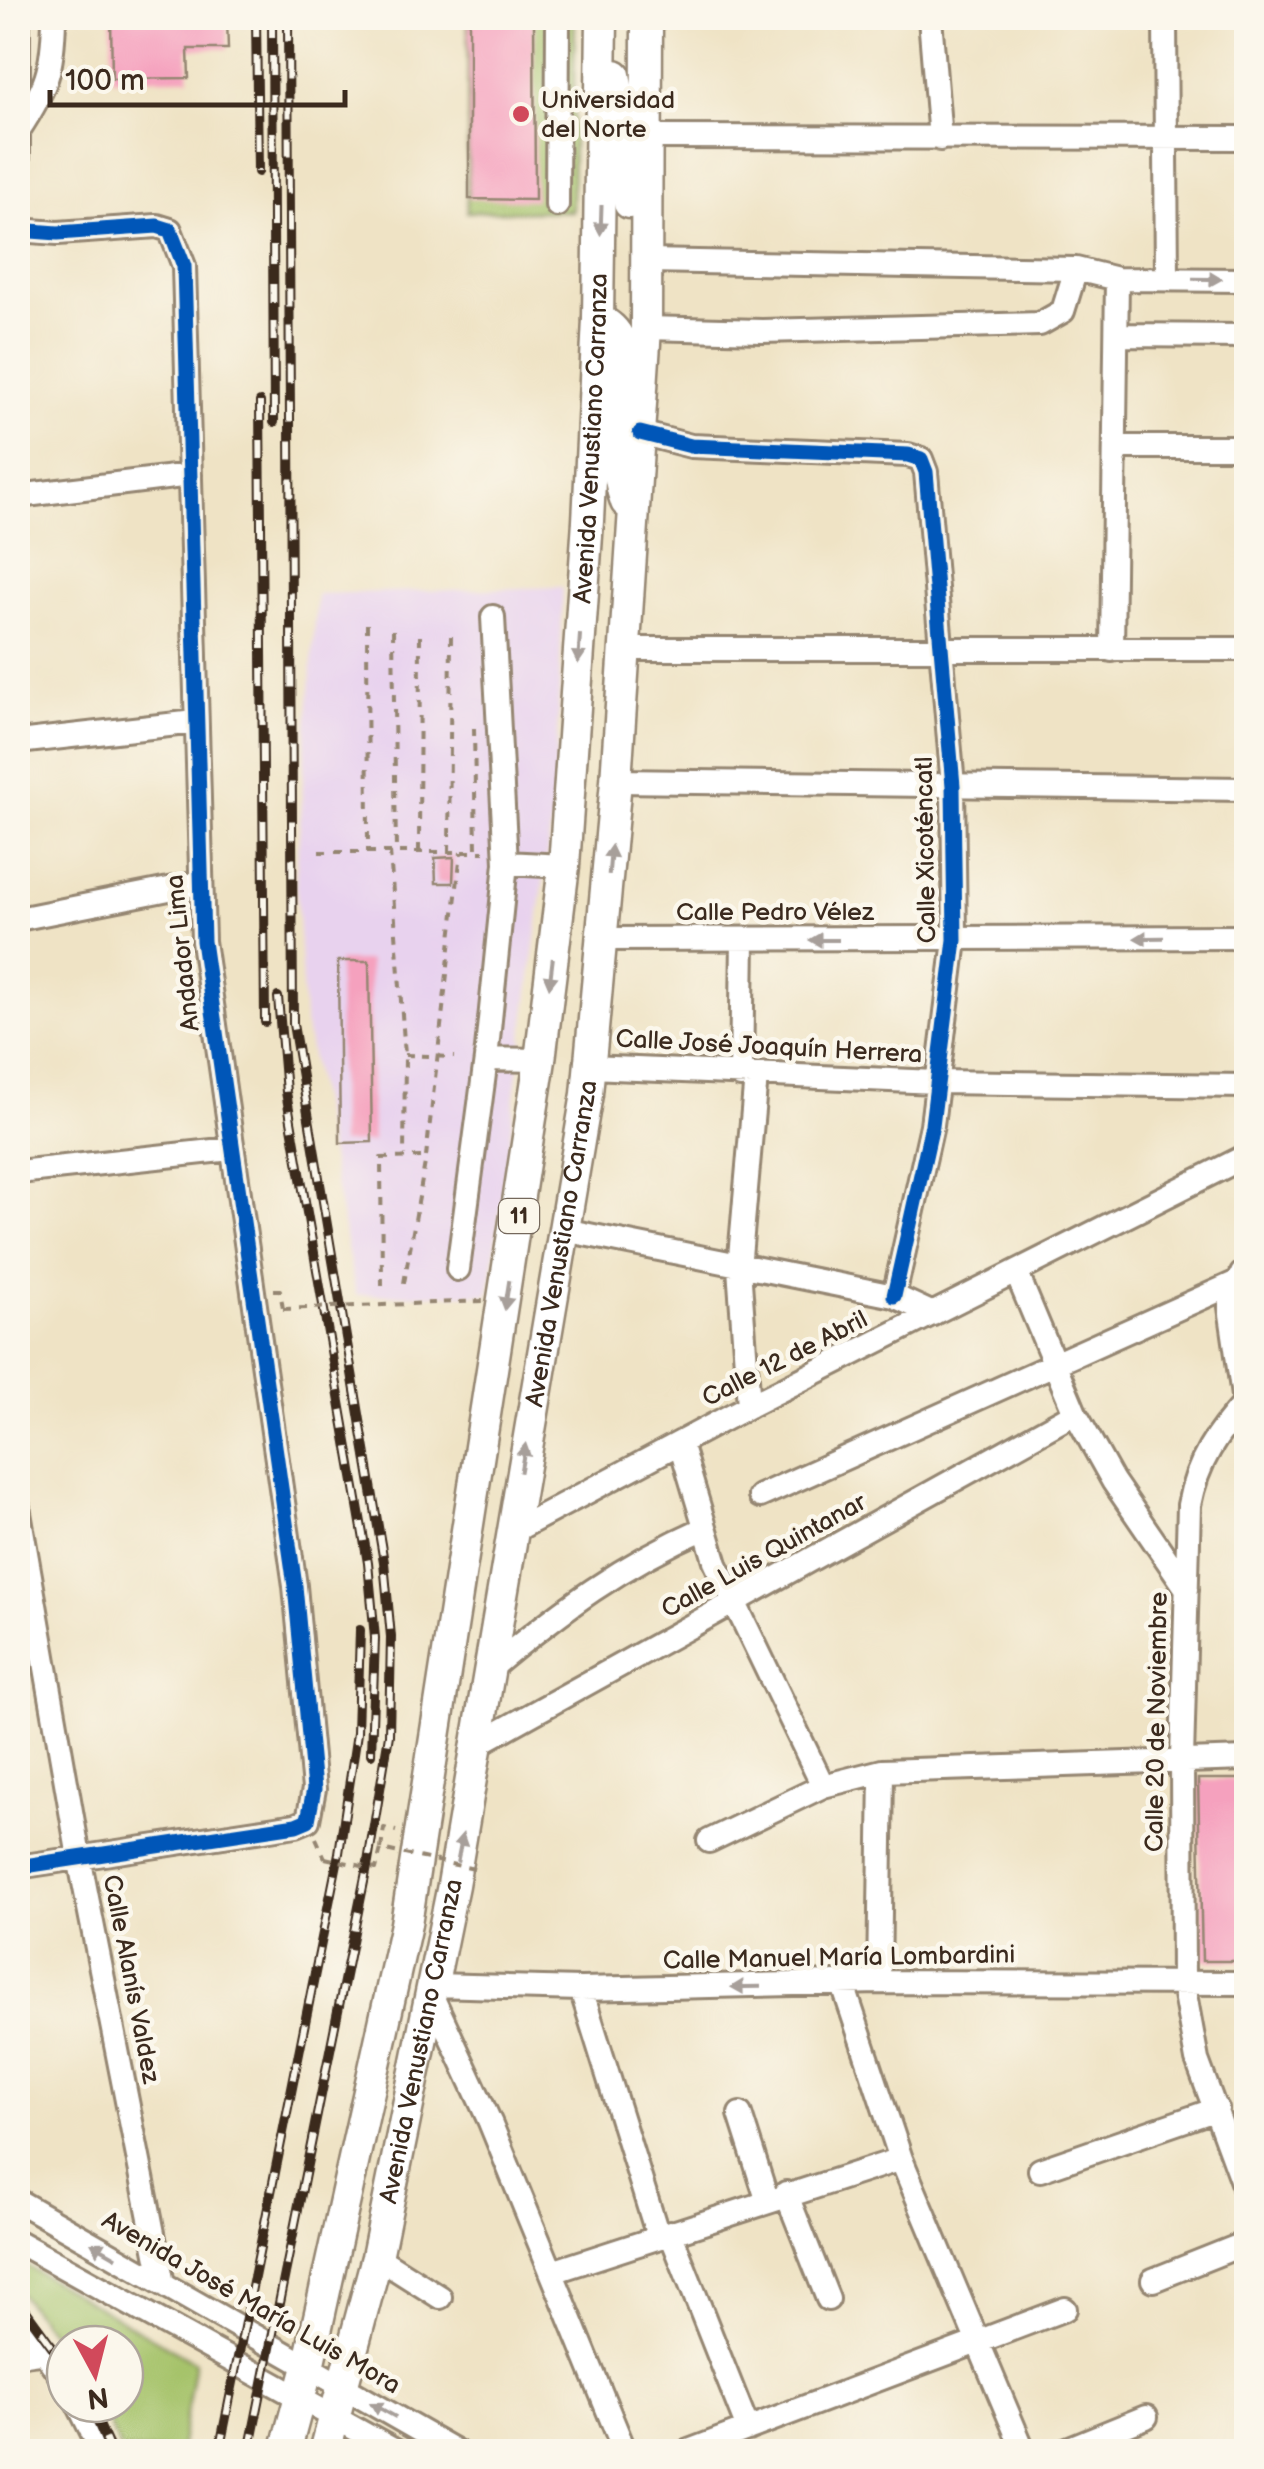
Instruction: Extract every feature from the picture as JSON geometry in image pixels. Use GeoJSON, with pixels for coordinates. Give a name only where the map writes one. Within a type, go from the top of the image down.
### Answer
{"type":"FeatureCollection","features":[{"type":"Feature","properties":{"kind":"main road","name":"Avenida Venustiano Carranza"},"geometry":{"type":"LineString","coordinates":[[324,2452],[377,2258],[432,1989],[478,1744],[590,1067],[616,781],[646,328],[647,18]]}},
{"type":"Feature","properties":{"kind":"main road","name":"Avenida Venustiano Carranza"},"geometry":{"type":"LineString","coordinates":[[285,2452],[308,2367],[406,1924],[540,1060],[564,866],[598,319],[602,31]]}},
{"type":"Feature","properties":{"kind":"main road"},"geometry":{"type":"LineString","coordinates":[[602,31],[621,101],[633,246],[647,261]]}},
{"type":"Feature","properties":{"kind":"main road"},"geometry":{"type":"LineString","coordinates":[[598,319],[615,330],[622,351],[617,458],[623,493],[635,523]]}},
{"type":"Feature","properties":{"kind":"street"},"geometry":{"type":"LineString","coordinates":[[18,18],[18,110]]}},
{"type":"Feature","properties":{"kind":"street"},"geometry":{"type":"LineString","coordinates":[[18,154],[18,131],[47,88],[53,64],[54,18]]}},
{"type":"Feature","properties":{"kind":"street"},"geometry":{"type":"LineString","coordinates":[[557,205],[558,18]]}},
{"type":"Feature","properties":{"kind":"street"},"geometry":{"type":"LineString","coordinates":[[930,18],[940,138]]}},
{"type":"Feature","properties":{"kind":"street"},"geometry":{"type":"LineString","coordinates":[[1165,18],[1167,278]]}},
{"type":"Feature","properties":{"kind":"street"},"geometry":{"type":"LineString","coordinates":[[649,136],[1246,138]]}},
{"type":"Feature","properties":{"kind":"street"},"geometry":{"type":"LineString","coordinates":[[557,179],[602,176]]}},
{"type":"Feature","properties":{"kind":"street","name":"Andador Lima"},"geometry":{"type":"LineString","coordinates":[[18,230],[58,233],[140,225],[170,230],[184,266],[199,884],[231,1149],[304,1663],[314,1766],[308,1820],[79,1858]]}},
{"type":"Feature","properties":{"kind":"street"},"geometry":{"type":"LineString","coordinates":[[647,261],[1076,270],[1116,278],[1246,280]]}},
{"type":"Feature","properties":{"kind":"street"},"geometry":{"type":"LineString","coordinates":[[646,328],[762,331],[1040,324],[1063,311],[1076,270]]}},
{"type":"Feature","properties":{"kind":"street"},"geometry":{"type":"LineString","coordinates":[[1112,650],[1118,447],[1116,278]]}},
{"type":"Feature","properties":{"kind":"street"},"geometry":{"type":"LineString","coordinates":[[1117,335],[1246,336]]}},
{"type":"Feature","properties":{"kind":"street","name":"Calle Xicoténcatl"},"geometry":{"type":"LineString","coordinates":[[640,434],[691,446],[888,453],[921,459],[932,511],[953,786],[955,940],[932,1125],[894,1296]]}},
{"type":"Feature","properties":{"kind":"street"},"geometry":{"type":"LineString","coordinates":[[1118,447],[1246,447]]}},
{"type":"Feature","properties":{"kind":"street"},"geometry":{"type":"LineString","coordinates":[[18,496],[190,474]]}},
{"type":"Feature","properties":{"kind":"street"},"geometry":{"type":"LineString","coordinates":[[458,1269],[486,1059],[506,863],[492,616]]}},
{"type":"Feature","properties":{"kind":"street"},"geometry":{"type":"LineString","coordinates":[[626,649],[1246,649]]}},
{"type":"Feature","properties":{"kind":"street"},"geometry":{"type":"LineString","coordinates":[[18,742],[195,722]]}},
{"type":"Feature","properties":{"kind":"street"},"geometry":{"type":"LineString","coordinates":[[616,781],[1246,790]]}},
{"type":"Feature","properties":{"kind":"street"},"geometry":{"type":"LineString","coordinates":[[506,863],[564,866]]}},
{"type":"Feature","properties":{"kind":"street"},"geometry":{"type":"LineString","coordinates":[[18,919],[199,884]]}},
{"type":"Feature","properties":{"kind":"street","name":"Calle Pedro Vélez"},"geometry":{"type":"LineString","coordinates":[[603,939],[1246,937]]}},
{"type":"Feature","properties":{"kind":"street"},"geometry":{"type":"LineString","coordinates":[[743,940],[749,1076],[739,1268],[749,1406]]}},
{"type":"Feature","properties":{"kind":"street"},"geometry":{"type":"LineString","coordinates":[[486,1059],[540,1060]]}},
{"type":"Feature","properties":{"kind":"street","name":"Calle José Joaquín Herrera"},"geometry":{"type":"LineString","coordinates":[[590,1067],[936,1082],[1246,1086]]}},
{"type":"Feature","properties":{"kind":"street"},"geometry":{"type":"LineString","coordinates":[[18,1172],[231,1149]]}},
{"type":"Feature","properties":{"kind":"street","name":"Calle 12 de Abril"},"geometry":{"type":"LineString","coordinates":[[510,1533],[749,1406],[1246,1156]]}},
{"type":"Feature","properties":{"kind":"street"},"geometry":{"type":"LineString","coordinates":[[564,1230],[894,1296],[933,1314]]}},
{"type":"Feature","properties":{"kind":"street"},"geometry":{"type":"LineString","coordinates":[[1018,1274],[1075,1413],[1113,1481],[1187,1588]]}},
{"type":"Feature","properties":{"kind":"street"},"geometry":{"type":"LineString","coordinates":[[760,1496],[941,1412],[1056,1366],[1244,1274]]}},
{"type":"Feature","properties":{"kind":"street","name":"Calle 20 de Noviembre"},"geometry":{"type":"LineString","coordinates":[[1244,1274],[1230,1307],[1245,1402],[1207,1449],[1195,1474],[1188,1522],[1182,1759],[1183,1982],[1194,2047],[1244,2177]]}},
{"type":"Feature","properties":{"kind":"street","name":"Calle Luis Quintanar"},"geometry":{"type":"LineString","coordinates":[[478,1744],[1075,1413]]}},
{"type":"Feature","properties":{"kind":"street"},"geometry":{"type":"LineString","coordinates":[[680,1443],[705,1528],[734,1605],[823,1786]]}},
{"type":"Feature","properties":{"kind":"street","name":"Calle Alanís Valdez"},"geometry":{"type":"LineString","coordinates":[[18,1507],[28,1627],[79,1858],[163,2284]]}},
{"type":"Feature","properties":{"kind":"street"},"geometry":{"type":"LineString","coordinates":[[490,1668],[600,1581],[644,1555],[705,1528]]}},
{"type":"Feature","properties":{"kind":"street"},"geometry":{"type":"LineString","coordinates":[[708,1841],[823,1786],[882,1771],[1246,1759]]}},
{"type":"Feature","properties":{"kind":"street"},"geometry":{"type":"LineString","coordinates":[[880,1982],[882,1771]]}},
{"type":"Feature","properties":{"kind":"street"},"geometry":{"type":"LineString","coordinates":[[18,1866],[79,1858]]}},
{"type":"Feature","properties":{"kind":"street","name":"Calle Manuel María Lombardini"},"geometry":{"type":"LineString","coordinates":[[432,1989],[880,1982],[1246,1983]]}},
{"type":"Feature","properties":{"kind":"street"},"geometry":{"type":"LineString","coordinates":[[843,1985],[901,2158],[1024,2452]]}},
{"type":"Feature","properties":{"kind":"street"},"geometry":{"type":"LineString","coordinates":[[432,1989],[626,2452]]}},
{"type":"Feature","properties":{"kind":"street"},"geometry":{"type":"LineString","coordinates":[[581,1989],[664,2234],[748,2428]]}},
{"type":"Feature","properties":{"kind":"street"},"geometry":{"type":"LineString","coordinates":[[1040,2170],[1216,2109]]}},
{"type":"Feature","properties":{"kind":"street"},"geometry":{"type":"LineString","coordinates":[[740,2114],[828,2299]]}},
{"type":"Feature","properties":{"kind":"street"},"geometry":{"type":"LineString","coordinates":[[552,2272],[901,2158]]}},
{"type":"Feature","properties":{"kind":"street","name":"Avenida José María Luis Mora"},"geometry":{"type":"LineString","coordinates":[[18,2202],[308,2367],[339,2402],[396,2452]]}},
{"type":"Feature","properties":{"kind":"street","name":"Avenida José María Luis Mora"},"geometry":{"type":"LineString","coordinates":[[18,2242],[299,2398],[339,2402],[458,2452]]}},
{"type":"Feature","properties":{"kind":"street"},"geometry":{"type":"LineString","coordinates":[[1153,2280],[1246,2244]]}},
{"type":"Feature","properties":{"kind":"street"},"geometry":{"type":"LineString","coordinates":[[377,2258],[440,2297]]}},
{"type":"Feature","properties":{"kind":"street"},"geometry":{"type":"LineString","coordinates":[[686,2452],[1064,2309]]}},
{"type":"Feature","properties":{"kind":"street"},"geometry":{"type":"LineString","coordinates":[[18,2314],[45,2350],[18,2356]]}},
{"type":"Feature","properties":{"kind":"street"},"geometry":{"type":"LineString","coordinates":[[339,2402],[340,2452]]}},
{"type":"Feature","properties":{"kind":"street"},"geometry":{"type":"LineString","coordinates":[[1060,2452],[1146,2417]]}},
{"type":"Feature","properties":{"kind":"street"},"geometry":{"type":"LineString","coordinates":[[88,2424],[102,2452]]}},
{"type":"Feature","properties":{"kind":"path"},"geometry":{"type":"LineString","coordinates":[[366,624],[368,852]]}},
{"type":"Feature","properties":{"kind":"path"},"geometry":{"type":"LineString","coordinates":[[393,630],[393,852],[404,1055],[404,1156]]}},
{"type":"Feature","properties":{"kind":"path"},"geometry":{"type":"LineString","coordinates":[[420,633],[420,852]]}},
{"type":"Feature","properties":{"kind":"path"},"geometry":{"type":"LineString","coordinates":[[450,852],[452,635]]}},
{"type":"Feature","properties":{"kind":"path"},"geometry":{"type":"LineString","coordinates":[[474,728],[476,852]]}},
{"type":"Feature","properties":{"kind":"path"},"geometry":{"type":"LineString","coordinates":[[319,852],[484,852]]}},
{"type":"Feature","properties":{"kind":"path"},"geometry":{"type":"LineString","coordinates":[[404,1283],[440,1056],[461,852]]}},
{"type":"Feature","properties":{"kind":"path"},"geometry":{"type":"LineString","coordinates":[[404,1055],[454,1057]]}},
{"type":"Feature","properties":{"kind":"path"},"geometry":{"type":"LineString","coordinates":[[382,1286],[381,1158],[426,1157]]}},
{"type":"Feature","properties":{"kind":"path"},"geometry":{"type":"LineString","coordinates":[[280,1290],[283,1309],[483,1302]]}},
{"type":"Feature","properties":{"kind":"path"},"geometry":{"type":"LineString","coordinates":[[325,1858],[376,1868],[384,1828]]}},
{"type":"Feature","properties":{"kind":"path"},"geometry":{"type":"LineString","coordinates":[[380,1849],[480,1870]]}},
{"type":"Feature","properties":{"kind":"shaded area"},"geometry":{"type":"Polygon","coordinates":[[[563,587],[555,793],[489,1294],[356,1295],[304,1017],[296,877],[317,594],[563,587]]]}},
{"type":"Feature","properties":{"kind":"green space","name":"Universidad del Norte"},"geometry":{"type":"Polygon","coordinates":[[[468,18],[575,18],[572,211],[467,212],[468,18]]]}},
{"type":"Feature","properties":{"kind":"green space"},"geometry":{"type":"Polygon","coordinates":[[[18,2261],[128,2324],[45,2325],[18,2291],[18,2261]]]}},
{"type":"Feature","properties":{"kind":"green space"},"geometry":{"type":"Polygon","coordinates":[[[145,2333],[195,2362],[180,2451],[121,2451],[109,2424],[145,2424],[145,2333]]]}},
{"type":"Feature","properties":{"kind":"building"},"geometry":{"type":"Polygon","coordinates":[[[111,18],[227,18],[228,49],[188,49],[189,78],[112,79],[111,18]]]}},
{"type":"Feature","properties":{"kind":"building"},"geometry":{"type":"Polygon","coordinates":[[[469,18],[534,18],[535,200],[469,199],[469,18]]]}},
{"type":"Feature","properties":{"kind":"building"},"geometry":{"type":"Polygon","coordinates":[[[454,857],[453,883],[436,883],[435,858],[454,857]]]}},
{"type":"Feature","properties":{"kind":"building"},"geometry":{"type":"Polygon","coordinates":[[[338,961],[369,961],[372,1142],[340,1143],[338,961]]]}},
{"type":"Feature","properties":{"kind":"building"},"geometry":{"type":"Polygon","coordinates":[[[1198,1779],[1246,1779],[1246,1961],[1202,1961],[1198,1779]]]}},
{"type":"Feature","properties":{"kind":"railway"},"geometry":{"type":"LineString","coordinates":[[256,18],[258,172]]}},
{"type":"Feature","properties":{"kind":"railway"},"geometry":{"type":"LineString","coordinates":[[272,18],[274,422]]}},
{"type":"Feature","properties":{"kind":"railway"},"geometry":{"type":"LineString","coordinates":[[249,2452],[368,1862],[389,1735],[391,1637],[384,1562],[293,1024],[288,18]]}},
{"type":"Feature","properties":{"kind":"railway"},"geometry":{"type":"LineString","coordinates":[[260,402],[265,1022]]}},
{"type":"Feature","properties":{"kind":"railway"},"geometry":{"type":"LineString","coordinates":[[278,997],[286,1092],[368,1563],[375,1638],[371,1754]]}},
{"type":"Feature","properties":{"kind":"railway"},"geometry":{"type":"LineString","coordinates":[[219,2452],[339,1853],[357,1733],[360,1630]]}},
{"type":"Feature","properties":{"kind":"railway"},"geometry":{"type":"LineString","coordinates":[[18,2300],[45,2337]]}},
{"type":"Feature","properties":{"kind":"railway"},"geometry":{"type":"LineString","coordinates":[[99,2424],[111,2452]]}},
{"type":"Feature","properties":{"kind":"cycle path"},"geometry":{"type":"LineString","coordinates":[[18,230],[58,233],[157,226],[170,230],[184,266],[203,941],[295,1586],[314,1789],[308,1820],[296,1825],[18,1867]]}},
{"type":"Feature","properties":{"kind":"cycle path"},"geometry":{"type":"LineString","coordinates":[[640,433],[691,446],[908,455],[921,459],[926,472],[953,786],[955,940],[932,1125],[894,1296]]}},
{"type":"Feature","properties":{"kind":"place","name":"Universidad del Norte"},"geometry":{"type":"Point","coordinates":[521,114]}}]}
